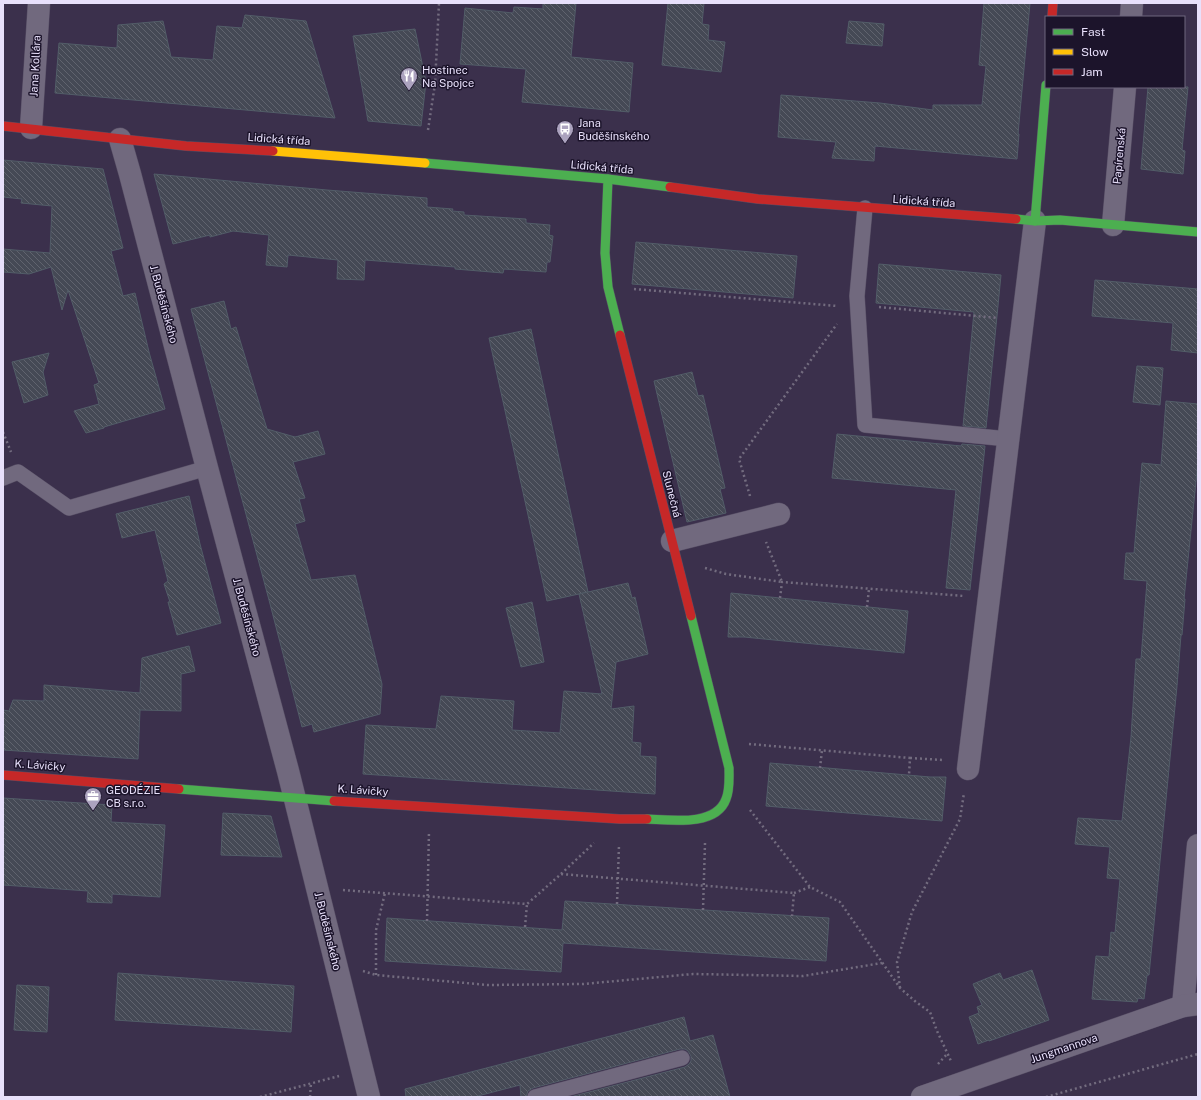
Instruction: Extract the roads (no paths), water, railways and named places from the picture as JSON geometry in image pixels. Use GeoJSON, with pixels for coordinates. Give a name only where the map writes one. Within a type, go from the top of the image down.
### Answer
{"type":"FeatureCollection","features":[{"type":"Feature","properties":{"kind":"street","name":"Jana Kollára"},"geometry":{"type":"LineString","coordinates":[[31,128],[39,3]]}},
{"type":"Feature","properties":{"kind":"street"},"geometry":{"type":"LineString","coordinates":[[1052,16],[1053,3]]}},
{"type":"Feature","properties":{"kind":"street"},"geometry":{"type":"LineString","coordinates":[[1131,16],[1132,3]]}},
{"type":"Feature","properties":{"kind":"street"},"geometry":{"type":"LineString","coordinates":[[968,765],[1035,221],[1046,88]]}},
{"type":"Feature","properties":{"kind":"street","name":"Papírenská"},"geometry":{"type":"LineString","coordinates":[[1113,225],[1125,88]]}},
{"type":"Feature","properties":{"kind":"street","name":"Lidická třída"},"geometry":{"type":"LineString","coordinates":[[3,126],[186,146],[298,152],[608,179],[758,199],[1035,221],[1060,220],[1198,232]]}},
{"type":"Feature","properties":{"kind":"street","name":"J. Buděšínského"},"geometry":{"type":"LineString","coordinates":[[120,139],[295,798],[369,1097]]}},
{"type":"Feature","properties":{"kind":"street","name":"Slunečná"},"geometry":{"type":"LineString","coordinates":[[608,179],[605,253],[608,287],[729,768],[726,800],[719,810]]}},
{"type":"Feature","properties":{"kind":"street"},"geometry":{"type":"LineString","coordinates":[[672,541],[779,514]]}},
{"type":"Feature","properties":{"kind":"street","name":"K. Lávičky"},"geometry":{"type":"LineString","coordinates":[[3,774],[295,798],[620,819],[687,820],[706,818],[719,810]]}},
{"type":"Feature","properties":{"kind":"street"},"geometry":{"type":"LineString","coordinates":[[1190,1005],[1198,845]]}},
{"type":"Feature","properties":{"kind":"street","name":"Jungmannova"},"geometry":{"type":"LineString","coordinates":[[926,1090],[961,1084],[1190,1005]]}},
{"type":"Feature","properties":{"kind":"lane"},"geometry":{"type":"LineString","coordinates":[[865,208],[854,303],[865,425],[1008,439]]}},
{"type":"Feature","properties":{"kind":"lane"},"geometry":{"type":"LineString","coordinates":[[3,478],[18,472],[69,508],[207,468]]}},
{"type":"Feature","properties":{"kind":"lane"},"geometry":{"type":"LineString","coordinates":[[535,1097],[682,1058]]}},
{"type":"Feature","properties":{"kind":"place","name":"Hostinec Na Spojce"},"geometry":{"type":"Point","coordinates":[409,91]}},
{"type":"Feature","properties":{"kind":"place","name":"Jana Buděšínského"},"geometry":{"type":"Point","coordinates":[565,144]}},
{"type":"Feature","properties":{"kind":"place","name":"GEODÉZIE CB s.r.o."},"geometry":{"type":"Point","coordinates":[93,811]}}]}
